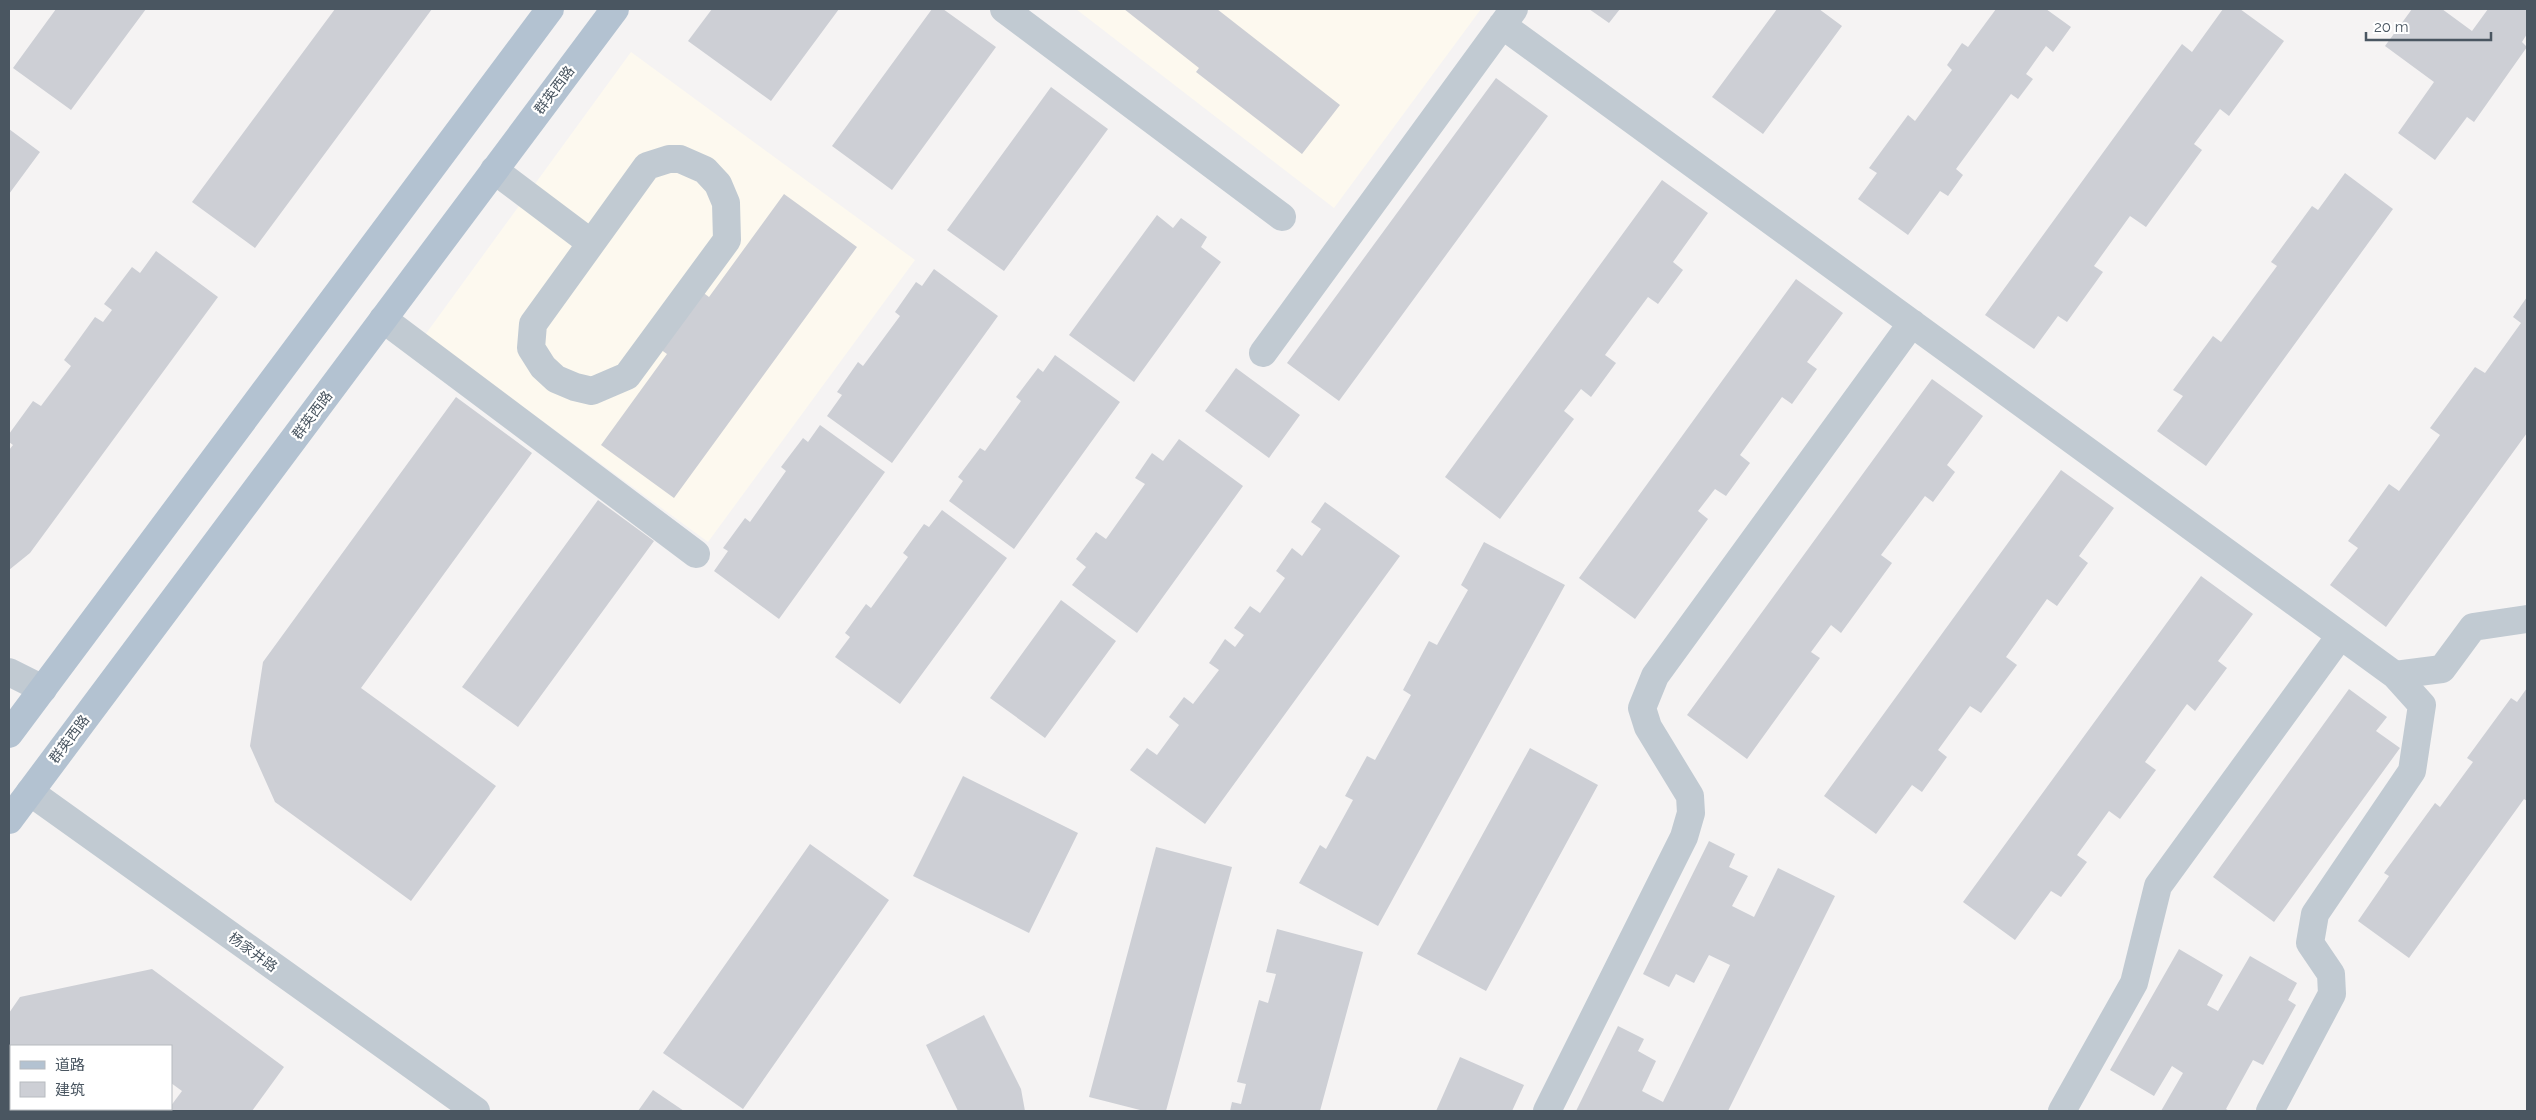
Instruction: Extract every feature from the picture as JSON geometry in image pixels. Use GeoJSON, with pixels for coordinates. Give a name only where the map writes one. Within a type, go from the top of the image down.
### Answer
{"type":"FeatureCollection","features":[{"type":"Feature","properties":{"kind":"main road"},"geometry":{"type":"LineString","coordinates":[[9,734],[550,9]]}},
{"type":"Feature","properties":{"kind":"main road","name":"群英西路"},"geometry":{"type":"LineString","coordinates":[[9,820],[615,9]]}},
{"type":"Feature","properties":{"kind":"street"},"geometry":{"type":"LineString","coordinates":[[1004,9],[1282,217]]}},
{"type":"Feature","properties":{"kind":"street"},"geometry":{"type":"LineString","coordinates":[[1263,352],[1508,17],[1912,324],[2395,675],[2422,705],[2412,771],[2315,914],[2310,943],[2331,974],[2332,994],[2270,1111]]}},
{"type":"Feature","properties":{"kind":"street"},"geometry":{"type":"LineString","coordinates":[[669,159],[680,159],[705,170],[718,184],[726,202],[727,240],[627,376],[592,391],[575,388],[556,379],[543,367],[531,348],[533,324],[591,243],[648,166],[669,159]]}},
{"type":"Feature","properties":{"kind":"street"},"geometry":{"type":"LineString","coordinates":[[494,170],[591,243]]}},
{"type":"Feature","properties":{"kind":"street"},"geometry":{"type":"LineString","coordinates":[[384,318],[696,554]]}},
{"type":"Feature","properties":{"kind":"street"},"geometry":{"type":"LineString","coordinates":[[1547,1111],[1684,837],[1691,813],[1690,796],[1648,727],[1642,708],[1655,676],[1912,324]]}},
{"type":"Feature","properties":{"kind":"street"},"geometry":{"type":"LineString","coordinates":[[2395,675],[2442,669],[2473,627],[2527,619]]}},
{"type":"Feature","properties":{"kind":"street"},"geometry":{"type":"LineString","coordinates":[[2062,1111],[2134,983],[2158,886],[2340,636]]}},
{"type":"Feature","properties":{"kind":"street"},"geometry":{"type":"LineString","coordinates":[[9,672],[42,689]]}},
{"type":"Feature","properties":{"kind":"street","name":"杨家井路"},"geometry":{"type":"LineString","coordinates":[[30,792],[476,1111]]}},
{"type":"Feature","properties":{"kind":"shaded area"},"geometry":{"type":"Polygon","coordinates":[[[1076,9],[1481,9],[1334,208],[1076,9]]]}},
{"type":"Feature","properties":{"kind":"shaded area"},"geometry":{"type":"Polygon","coordinates":[[[631,52],[915,260],[708,542],[425,335],[631,52]]]}},
{"type":"Feature","properties":{"kind":"building"},"geometry":{"type":"Polygon","coordinates":[[[56,9],[146,9],[71,110],[13,68],[56,9]]]}},
{"type":"Feature","properties":{"kind":"building"},"geometry":{"type":"Polygon","coordinates":[[[335,9],[432,9],[255,248],[192,202],[335,9]]]}},
{"type":"Feature","properties":{"kind":"building"},"geometry":{"type":"Polygon","coordinates":[[[712,9],[839,9],[771,101],[688,41],[712,9]]]}},
{"type":"Feature","properties":{"kind":"building"},"geometry":{"type":"Polygon","coordinates":[[[932,9],[943,9],[996,47],[892,190],[832,146],[932,9]]]}},
{"type":"Feature","properties":{"kind":"building"},"geometry":{"type":"Polygon","coordinates":[[[1124,9],[1217,9],[1340,105],[1302,154],[1196,72],[1199,68],[1124,9]]]}},
{"type":"Feature","properties":{"kind":"building"},"geometry":{"type":"Polygon","coordinates":[[[1589,9],[1620,9],[1609,23],[1589,9]]]}},
{"type":"Feature","properties":{"kind":"building"},"geometry":{"type":"Polygon","coordinates":[[[1777,9],[1819,9],[1842,26],[1763,134],[1712,97],[1777,9]]]}},
{"type":"Feature","properties":{"kind":"building"},"geometry":{"type":"Polygon","coordinates":[[[1996,9],[2046,9],[2071,27],[2053,52],[2046,46],[2026,74],[2033,79],[2018,99],[2011,94],[1956,169],[1963,175],[1948,196],[1940,191],[1908,235],[1858,199],[1877,173],[1869,168],[1908,115],[1915,121],[1952,70],[1947,65],[1962,43],[1968,47],[1996,9]]]}},
{"type":"Feature","properties":{"kind":"building"},"geometry":{"type":"Polygon","coordinates":[[[2223,9],[2240,9],[2284,41],[2229,116],[2220,109],[2194,144],[2202,150],[2146,227],[2130,216],[2094,266],[2103,272],[2067,322],[2058,316],[2034,349],[1985,315],[2182,44],[2192,52],[2223,9]]]}},
{"type":"Feature","properties":{"kind":"building"},"geometry":{"type":"Polygon","coordinates":[[[2412,9],[2442,9],[2472,31],[2488,9],[2527,9],[2527,34],[2522,42],[2527,47],[2474,122],[2467,117],[2435,160],[2398,133],[2434,82],[2385,46],[2412,9]]]}},
{"type":"Feature","properties":{"kind":"building"},"geometry":{"type":"Polygon","coordinates":[[[1496,78],[1548,116],[1339,401],[1287,363],[1496,78]]]}},
{"type":"Feature","properties":{"kind":"building"},"geometry":{"type":"Polygon","coordinates":[[[1051,87],[1108,129],[1004,271],[947,230],[1051,87]]]}},
{"type":"Feature","properties":{"kind":"building"},"geometry":{"type":"Polygon","coordinates":[[[9,129],[40,152],[9,194],[9,129]]]}},
{"type":"Feature","properties":{"kind":"building"},"geometry":{"type":"Polygon","coordinates":[[[2345,173],[2393,209],[2206,466],[2157,431],[2183,396],[2173,390],[2213,336],[2221,342],[2277,266],[2271,262],[2312,206],[2318,210],[2345,173]]]}},
{"type":"Feature","properties":{"kind":"building"},"geometry":{"type":"Polygon","coordinates":[[[1662,180],[1708,213],[1673,262],[1683,270],[1658,304],[1648,297],[1605,355],[1616,363],[1591,397],[1581,389],[1564,411],[1574,419],[1500,519],[1445,477],[1662,180]]]}},
{"type":"Feature","properties":{"kind":"building"},"geometry":{"type":"Polygon","coordinates":[[[784,194],[857,247],[674,498],[601,445],[667,354],[643,337],[685,279],[709,297],[784,194]]]}},
{"type":"Feature","properties":{"kind":"building"},"geometry":{"type":"Polygon","coordinates":[[[1157,215],[1173,228],[1181,218],[1207,237],[1201,247],[1221,262],[1134,382],[1069,335],[1157,215]]]}},
{"type":"Feature","properties":{"kind":"building"},"geometry":{"type":"Polygon","coordinates":[[[156,251],[218,297],[30,553],[9,570],[9,450],[13,445],[9,442],[9,434],[33,401],[41,406],[71,366],[64,360],[95,317],[103,322],[112,310],[104,304],[132,267],[140,273],[156,251]]]}},
{"type":"Feature","properties":{"kind":"building"},"geometry":{"type":"Polygon","coordinates":[[[934,269],[998,316],[892,463],[827,416],[842,395],[837,392],[858,362],[863,366],[900,316],[895,312],[916,282],[922,286],[934,269]]]}},
{"type":"Feature","properties":{"kind":"building"},"geometry":{"type":"Polygon","coordinates":[[[1796,279],[1843,313],[1807,362],[1817,369],[1792,404],[1782,397],[1740,455],[1750,463],[1726,496],[1715,489],[1698,511],[1708,519],[1635,619],[1579,578],[1796,279]]]}},
{"type":"Feature","properties":{"kind":"building"},"geometry":{"type":"Polygon","coordinates":[[[2527,297],[2527,433],[2386,627],[2330,585],[2358,548],[2348,541],[2389,484],[2399,491],[2440,435],[2430,428],[2475,367],[2485,373],[2521,323],[2513,317],[2527,297]]]}},
{"type":"Feature","properties":{"kind":"building"},"geometry":{"type":"Polygon","coordinates":[[[1055,355],[1120,402],[1014,549],[949,501],[963,481],[958,477],[980,448],[985,451],[1021,401],[1016,397],[1038,368],[1043,372],[1055,355]]]}},
{"type":"Feature","properties":{"kind":"building"},"geometry":{"type":"Polygon","coordinates":[[[1236,368],[1300,415],[1269,458],[1205,411],[1236,368]]]}},
{"type":"Feature","properties":{"kind":"building"},"geometry":{"type":"Polygon","coordinates":[[[1932,379],[1983,416],[1947,465],[1955,472],[1933,502],[1925,496],[1881,555],[1892,563],[1841,633],[1831,625],[1811,652],[1820,658],[1747,759],[1687,715],[1932,379]]]}},
{"type":"Feature","properties":{"kind":"building"},"geometry":{"type":"Polygon","coordinates":[[[456,397],[532,453],[361,688],[496,786],[411,901],[275,802],[250,746],[263,662],[456,397]]]}},
{"type":"Feature","properties":{"kind":"building"},"geometry":{"type":"Polygon","coordinates":[[[820,425],[885,472],[779,619],[714,571],[728,551],[723,548],[745,518],[750,522],[786,471],[781,467],[803,438],[808,442],[820,425]]]}},
{"type":"Feature","properties":{"kind":"building"},"geometry":{"type":"Polygon","coordinates":[[[1179,439],[1243,486],[1137,633],[1072,585],[1086,567],[1076,559],[1096,532],[1106,539],[1145,484],[1135,478],[1152,453],[1163,461],[1179,439]]]}},
{"type":"Feature","properties":{"kind":"building"},"geometry":{"type":"Polygon","coordinates":[[[2061,470],[2114,508],[2079,556],[2088,563],[2057,606],[2047,599],[2006,657],[2017,665],[1981,713],[1970,706],[1938,750],[1947,757],[1922,792],[1912,785],[1876,834],[1824,796],[2061,470]]]}},
{"type":"Feature","properties":{"kind":"building"},"geometry":{"type":"Polygon","coordinates":[[[598,500],[654,541],[518,727],[462,687],[598,500]]]}},
{"type":"Feature","properties":{"kind":"building"},"geometry":{"type":"Polygon","coordinates":[[[1325,502],[1400,556],[1205,824],[1130,770],[1147,748],[1157,755],[1179,725],[1169,717],[1184,697],[1193,704],[1219,670],[1209,663],[1225,639],[1235,647],[1244,635],[1234,628],[1250,606],[1260,613],[1285,578],[1276,571],[1292,548],[1302,556],[1321,529],[1311,522],[1325,502]]]}},
{"type":"Feature","properties":{"kind":"building"},"geometry":{"type":"Polygon","coordinates":[[[942,510],[1007,558],[900,704],[835,657],[850,637],[845,633],[866,604],[871,608],[908,557],[903,553],[924,524],[929,527],[942,510]]]}},
{"type":"Feature","properties":{"kind":"building"},"geometry":{"type":"Polygon","coordinates":[[[1484,542],[1565,585],[1378,926],[1299,883],[1320,845],[1326,849],[1353,800],[1345,796],[1367,756],[1375,760],[1411,695],[1403,690],[1429,641],[1437,645],[1468,590],[1461,585],[1484,542]]]}},
{"type":"Feature","properties":{"kind":"building"},"geometry":{"type":"Polygon","coordinates":[[[2201,576],[2253,614],[2218,661],[2227,668],[2195,711],[2187,704],[2145,762],[2156,770],[2120,819],[2109,811],[2077,855],[2087,862],[2061,897],[2051,891],[2015,940],[1963,902],[2201,576]]]}},
{"type":"Feature","properties":{"kind":"building"},"geometry":{"type":"Polygon","coordinates":[[[1061,600],[1116,641],[1045,738],[990,698],[1061,600]]]}},
{"type":"Feature","properties":{"kind":"building"},"geometry":{"type":"Polygon","coordinates":[[[2527,688],[2527,801],[2524,799],[2409,958],[2358,921],[2389,876],[2384,873],[2435,803],[2440,807],[2473,762],[2467,758],[2511,698],[2517,702],[2527,688]]]}},
{"type":"Feature","properties":{"kind":"building"},"geometry":{"type":"Polygon","coordinates":[[[2349,689],[2387,717],[2376,731],[2400,748],[2274,922],[2213,877],[2349,689]]]}},
{"type":"Feature","properties":{"kind":"building"},"geometry":{"type":"Polygon","coordinates":[[[1530,748],[1598,785],[1486,991],[1417,954],[1530,748]]]}},
{"type":"Feature","properties":{"kind":"building"},"geometry":{"type":"Polygon","coordinates":[[[963,776],[1078,833],[1029,933],[913,876],[963,776]]]}},
{"type":"Feature","properties":{"kind":"building"},"geometry":{"type":"Polygon","coordinates":[[[1709,841],[1735,854],[1729,867],[1748,876],[1732,906],[1754,917],[1778,868],[1835,896],[1728,1111],[1576,1111],[1618,1026],[1644,1039],[1638,1051],[1656,1061],[1642,1091],[1663,1102],[1730,965],[1709,955],[1694,983],[1676,974],[1669,987],[1643,974],[1709,841]]]}},
{"type":"Feature","properties":{"kind":"building"},"geometry":{"type":"Polygon","coordinates":[[[810,844],[889,900],[743,1109],[663,1053],[810,844]]]}},
{"type":"Feature","properties":{"kind":"building"},"geometry":{"type":"Polygon","coordinates":[[[1156,847],[1232,867],[1166,1111],[1144,1111],[1089,1097],[1156,847]]]}},
{"type":"Feature","properties":{"kind":"building"},"geometry":{"type":"Polygon","coordinates":[[[1277,929],[1363,952],[1320,1111],[1230,1111],[1232,1102],[1241,1104],[1246,1084],[1237,1082],[1259,1000],[1268,1003],[1276,974],[1266,972],[1277,929]]]}},
{"type":"Feature","properties":{"kind":"building"},"geometry":{"type":"Polygon","coordinates":[[[2179,949],[2223,975],[2207,1005],[2218,1011],[2250,956],[2297,983],[2288,1000],[2296,1005],[2263,1065],[2253,1060],[2226,1109],[2229,1111],[2161,1111],[2183,1073],[2172,1066],[2154,1096],[2110,1070],[2179,949]]]}},
{"type":"Feature","properties":{"kind":"building"},"geometry":{"type":"Polygon","coordinates":[[[152,969],[284,1067],[252,1111],[167,1111],[172,1110],[172,1104],[182,1091],[172,1084],[172,1045],[10,1045],[10,1110],[45,1110],[9,1111],[9,1013],[20,997],[152,969]]]}},
{"type":"Feature","properties":{"kind":"building"},"geometry":{"type":"Polygon","coordinates":[[[984,1015],[1021,1089],[1025,1111],[958,1111],[926,1045],[984,1015]]]}},
{"type":"Feature","properties":{"kind":"building"},"geometry":{"type":"Polygon","coordinates":[[[1460,1057],[1524,1085],[1512,1111],[1436,1111],[1460,1057]]]}},
{"type":"Feature","properties":{"kind":"building"},"geometry":{"type":"Polygon","coordinates":[[[653,1090],[684,1111],[638,1111],[653,1090]]]}}]}
